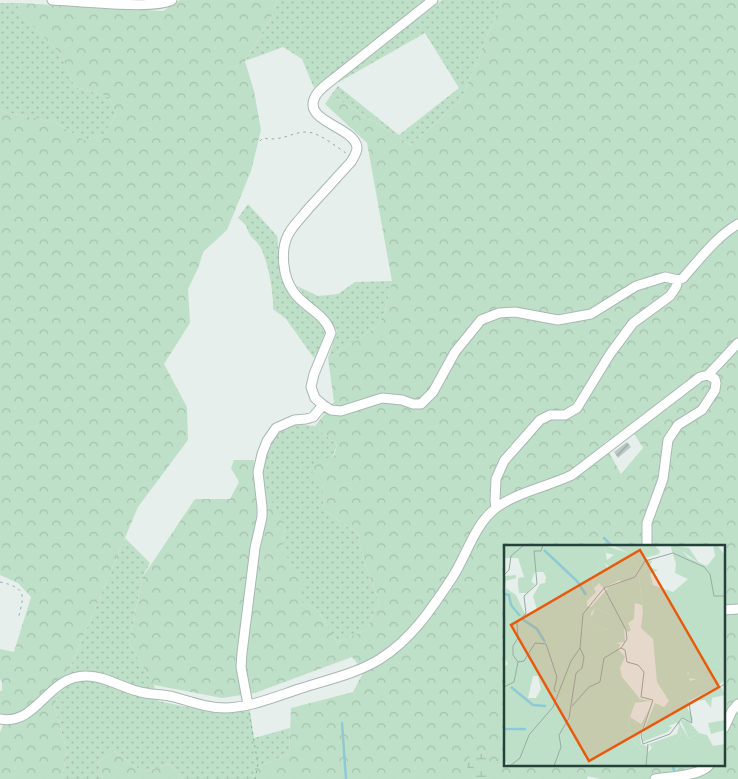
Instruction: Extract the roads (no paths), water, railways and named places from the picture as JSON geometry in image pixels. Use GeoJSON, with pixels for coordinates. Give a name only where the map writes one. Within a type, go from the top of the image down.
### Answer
{"type":"FeatureCollection","features":[{"type":"Feature","properties":{"kind":"street"},"geometry":{"type":"LineString","coordinates":[[52,0],[149,5],[168,3],[172,0]]}},
{"type":"Feature","properties":{"kind":"street"},"geometry":{"type":"LineString","coordinates":[[433,0],[332,80],[315,97],[313,102],[317,115],[350,136],[355,142],[356,154],[295,224],[287,236],[284,247],[285,274],[292,290],[300,301],[328,324],[331,333],[329,343],[314,374],[311,387],[315,398],[323,405],[331,410],[341,411],[382,398],[420,404],[433,392],[455,352],[481,320],[499,313],[515,312],[558,320],[591,314],[636,286],[665,277],[678,280],[683,278],[720,238],[738,224]]}},
{"type":"Feature","properties":{"kind":"street"},"geometry":{"type":"LineString","coordinates":[[496,508],[494,500],[496,479],[504,461],[540,420],[550,415],[565,415],[577,408],[610,354],[633,323],[670,296],[678,280]]}},
{"type":"Feature","properties":{"kind":"street"},"geometry":{"type":"LineString","coordinates":[[0,719],[16,719],[25,716],[58,685],[71,677],[95,676],[138,692],[176,698],[210,707],[226,708],[248,705],[355,671],[380,659],[417,628],[457,570],[480,525],[496,508],[510,500],[572,475],[700,378],[708,375],[738,343]]}},
{"type":"Feature","properties":{"kind":"street"},"geometry":{"type":"LineString","coordinates":[[647,545],[647,523],[663,480],[668,440],[678,424],[702,410],[715,390],[715,379],[708,375]]}},
{"type":"Feature","properties":{"kind":"street"},"geometry":{"type":"LineString","coordinates":[[248,705],[241,667],[255,548],[262,517],[258,472],[262,454],[267,441],[276,428],[294,420],[313,417],[323,405]]}},
{"type":"Feature","properties":{"kind":"street"},"geometry":{"type":"LineString","coordinates":[[726,724],[738,704]]}},
{"type":"Feature","properties":{"kind":"street"},"geometry":{"type":"LineString","coordinates":[[655,779],[706,769],[708,766]]}},
{"type":"Feature","properties":{"kind":"waterway"},"geometry":{"type":"LineString","coordinates":[[604,538],[611,545]]}},
{"type":"Feature","properties":{"kind":"waterway"},"geometry":{"type":"LineString","coordinates":[[342,723],[346,779]]}},
{"type":"Feature","properties":{"kind":"waterway"},"geometry":{"type":"LineString","coordinates":[[672,766],[676,775]]}}]}
